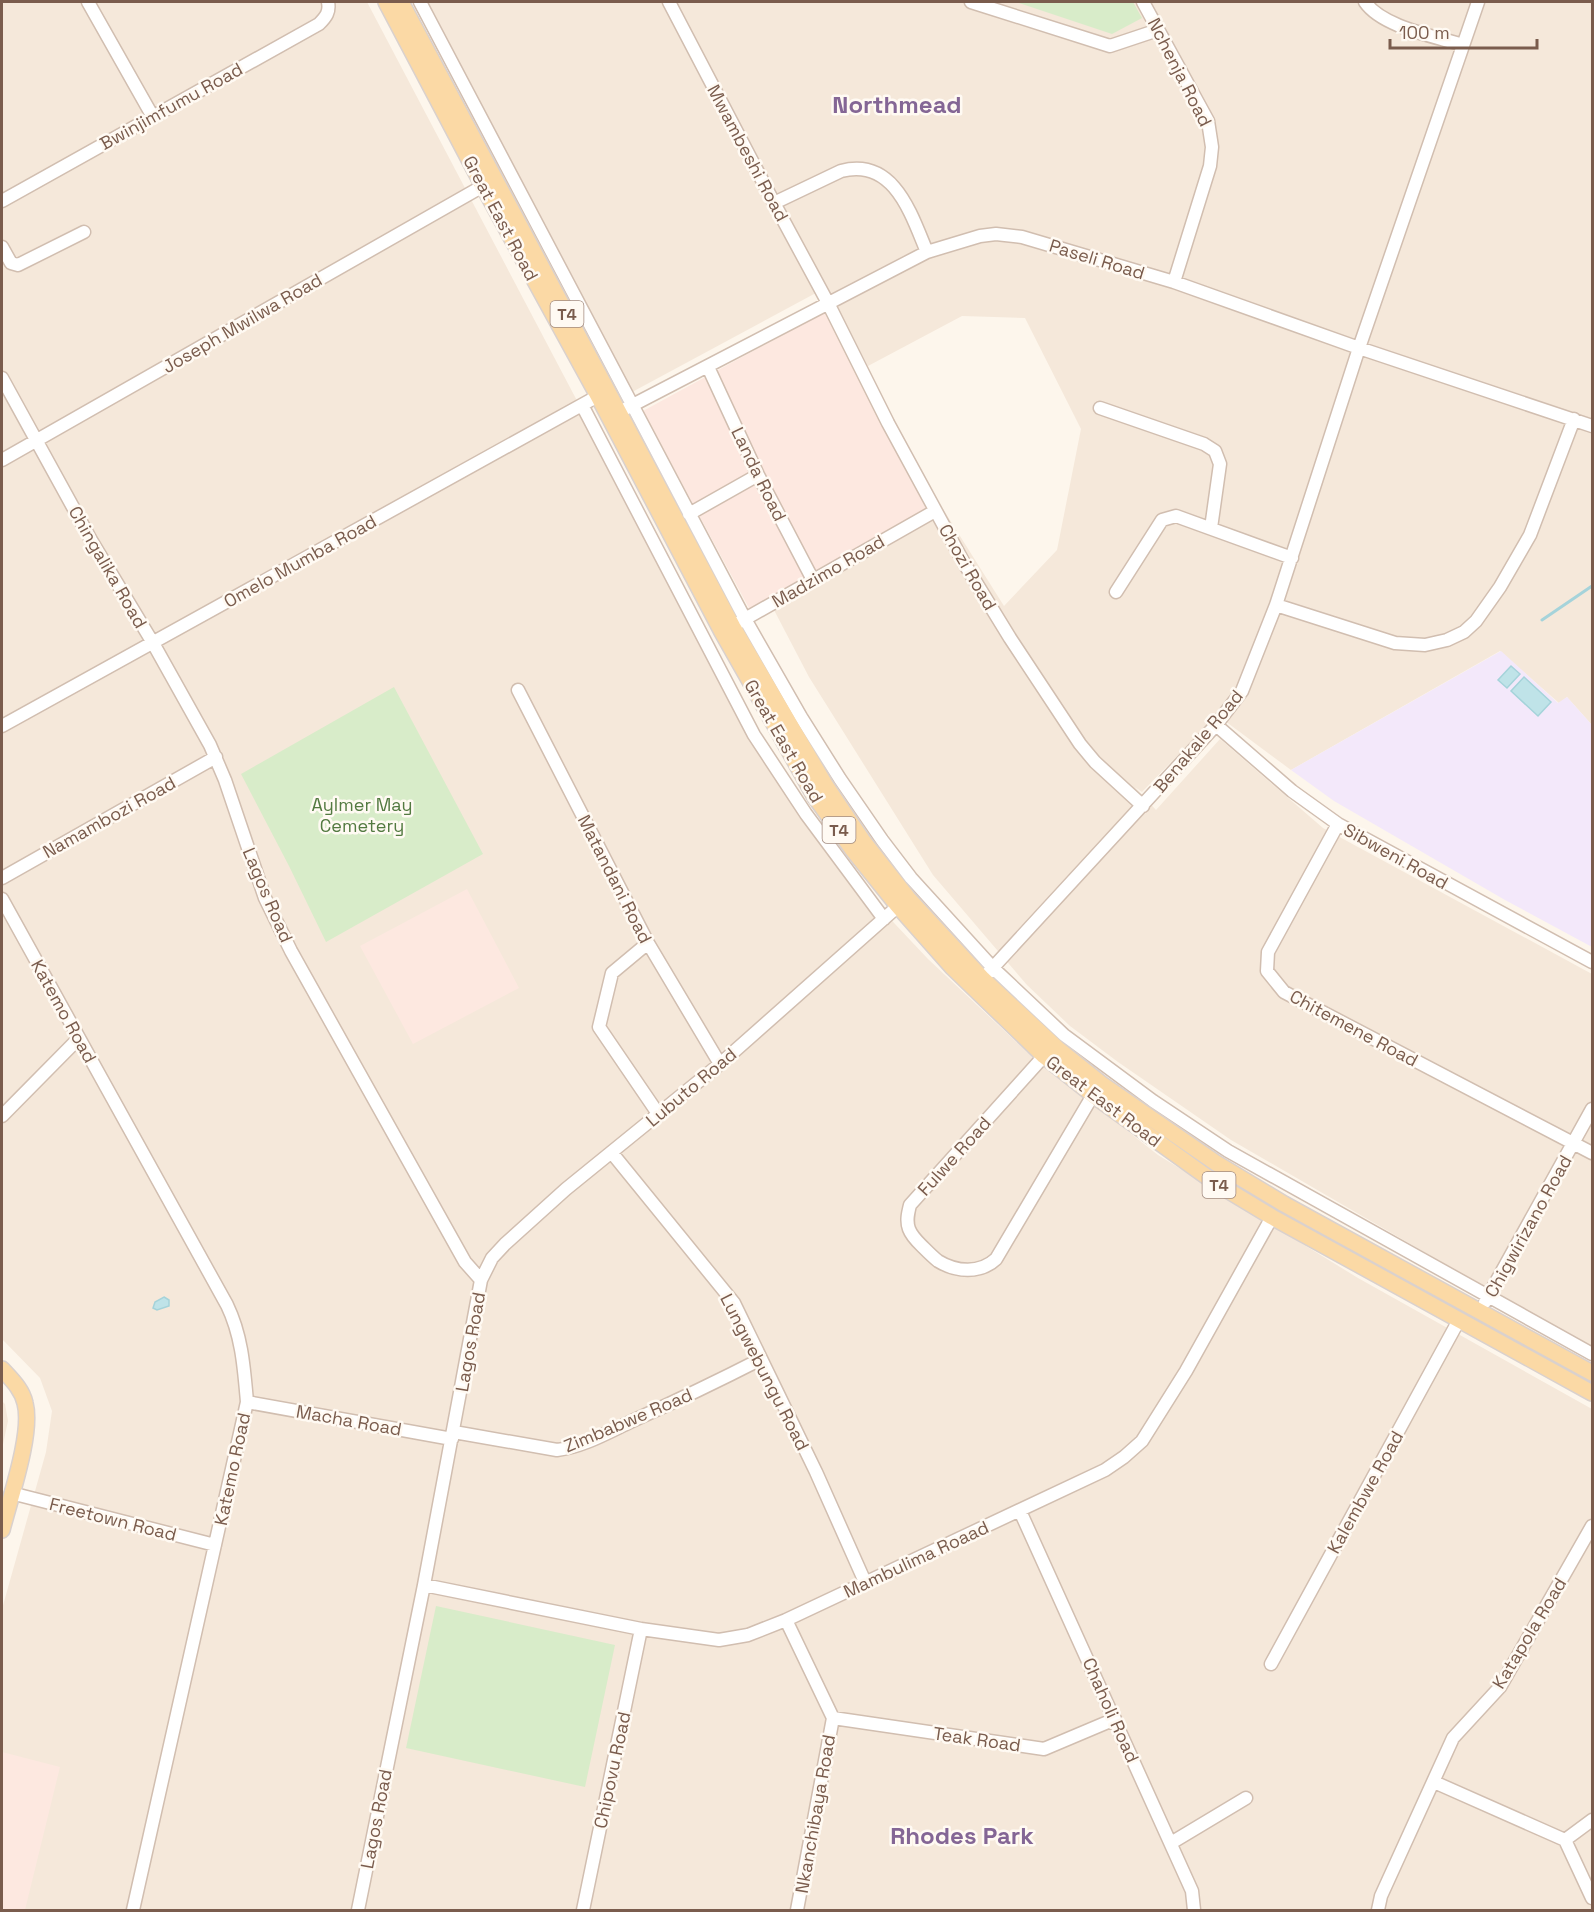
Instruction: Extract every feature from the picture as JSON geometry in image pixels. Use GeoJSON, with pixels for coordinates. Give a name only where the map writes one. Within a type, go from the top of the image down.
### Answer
{"type":"FeatureCollection","features":[{"type":"Feature","properties":{"kind":"main road","name":"Great East Road"},"geometry":{"type":"LineString","coordinates":[[386,2],[598,396],[733,626]]}},
{"type":"Feature","properties":{"kind":"main road","name":"Great East Road"},"geometry":{"type":"LineString","coordinates":[[401,2],[671,495],[815,797],[852,849],[903,902],[988,974],[1057,1048],[1103,1085],[1216,1163],[1284,1204],[1593,1373]]}},
{"type":"Feature","properties":{"kind":"main road","name":"Great East Road"},"geometry":{"type":"LineString","coordinates":[[903,902],[952,967],[1044,1056],[1093,1095],[1214,1182],[1272,1217],[1593,1393]]}},
{"type":"Feature","properties":{"kind":"main road"},"geometry":{"type":"LineString","coordinates":[[2,1369],[21,1393],[27,1413],[26,1437],[2,1530]]}},
{"type":"Feature","properties":{"kind":"street"},"geometry":{"type":"LineString","coordinates":[[88,2],[153,117]]}},
{"type":"Feature","properties":{"kind":"street","name":"Bwinjimfumu Road"},"geometry":{"type":"LineString","coordinates":[[2,201],[318,24],[327,14],[328,2]]}},
{"type":"Feature","properties":{"kind":"street"},"geometry":{"type":"LineString","coordinates":[[420,2],[625,409]]}},
{"type":"Feature","properties":{"kind":"street","name":"Mwambeshi Road"},"geometry":{"type":"LineString","coordinates":[[669,2],[828,303]]}},
{"type":"Feature","properties":{"kind":"street"},"geometry":{"type":"LineString","coordinates":[[971,2],[1110,46],[1158,30]]}},
{"type":"Feature","properties":{"kind":"street","name":"Nchenja Road"},"geometry":{"type":"LineString","coordinates":[[1143,2],[1204,113],[1211,135],[1210,165],[1174,282]]}},
{"type":"Feature","properties":{"kind":"street"},"geometry":{"type":"LineString","coordinates":[[1365,2],[1369,8],[1393,23],[1463,45]]}},
{"type":"Feature","properties":{"kind":"street","name":"Benakale Road"},"geometry":{"type":"LineString","coordinates":[[988,974],[1216,725],[1242,691],[1276,605],[1359,348],[1478,2]]}},
{"type":"Feature","properties":{"kind":"street"},"geometry":{"type":"LineString","coordinates":[[774,203],[841,171],[862,169],[873,172],[898,190],[906,202],[927,252]]}},
{"type":"Feature","properties":{"kind":"street","name":"Joseph Mwilwa Road"},"geometry":{"type":"LineString","coordinates":[[2,460],[483,186]]}},
{"type":"Feature","properties":{"kind":"street"},"geometry":{"type":"LineString","coordinates":[[2,247],[11,263],[18,265],[84,232]]}},
{"type":"Feature","properties":{"kind":"street","name":"Paseli Road"},"geometry":{"type":"LineString","coordinates":[[625,409],[927,252],[980,236],[1010,234],[1174,282],[1359,348],[1593,426]]}},
{"type":"Feature","properties":{"kind":"street","name":"Chozi Road"},"geometry":{"type":"LineString","coordinates":[[828,303],[935,511],[1010,638],[1070,730],[1095,762],[1143,806]]}},
{"type":"Feature","properties":{"kind":"street","name":"Landa Road"},"geometry":{"type":"LineString","coordinates":[[708,367],[758,475],[813,580]]}},
{"type":"Feature","properties":{"kind":"street","name":"Chingalika Road"},"geometry":{"type":"LineString","coordinates":[[2,378],[91,540],[153,643],[216,757]]}},
{"type":"Feature","properties":{"kind":"street","name":"Omelo Mumba Road"},"geometry":{"type":"LineString","coordinates":[[2,726],[598,396]]}},
{"type":"Feature","properties":{"kind":"street"},"geometry":{"type":"LineString","coordinates":[[582,405],[754,735],[806,814],[884,919]]}},
{"type":"Feature","properties":{"kind":"street"},"geometry":{"type":"LineString","coordinates":[[1100,408],[1204,444],[1215,451],[1220,464],[1211,528]]}},
{"type":"Feature","properties":{"kind":"street"},"geometry":{"type":"LineString","coordinates":[[1276,605],[1395,643],[1425,645],[1448,640],[1464,632],[1476,621],[1500,587],[1530,535],[1574,419]]}},
{"type":"Feature","properties":{"kind":"street"},"geometry":{"type":"LineString","coordinates":[[689,514],[758,475]]}},
{"type":"Feature","properties":{"kind":"street"},"geometry":{"type":"LineString","coordinates":[[671,495],[689,514],[733,626],[801,717],[882,840],[988,974],[1064,1035],[1153,1101],[1228,1151],[1593,1354]]}},
{"type":"Feature","properties":{"kind":"street","name":"Madzimo Road"},"geometry":{"type":"LineString","coordinates":[[733,626],[935,511]]}},
{"type":"Feature","properties":{"kind":"street"},"geometry":{"type":"LineString","coordinates":[[1116,592],[1162,520],[1176,516],[1292,558]]}},
{"type":"Feature","properties":{"kind":"street","name":"Matandani Road"},"geometry":{"type":"LineString","coordinates":[[518,690],[648,943],[720,1064]]}},
{"type":"Feature","properties":{"kind":"street","name":"Sibweni Road"},"geometry":{"type":"LineString","coordinates":[[1216,725],[1292,791],[1338,824],[1593,962]]}},
{"type":"Feature","properties":{"kind":"street","name":"Namambozi Road"},"geometry":{"type":"LineString","coordinates":[[2,878],[216,757]]}},
{"type":"Feature","properties":{"kind":"street","name":"Lagos Road"},"geometry":{"type":"LineString","coordinates":[[216,757],[259,881],[277,924],[465,1262],[481,1280],[424,1585],[358,1911]]}},
{"type":"Feature","properties":{"kind":"street","name":"Chitemene Road"},"geometry":{"type":"LineString","coordinates":[[1338,824],[1268,952],[1267,971],[1284,992],[1593,1153]]}},
{"type":"Feature","properties":{"kind":"street","name":"Katemo Road"},"geometry":{"type":"LineString","coordinates":[[2,899],[234,1320],[243,1357],[247,1402],[133,1911]]}},
{"type":"Feature","properties":{"kind":"street","name":"Lubuto Road"},"geometry":{"type":"LineString","coordinates":[[481,1280],[492,1258],[505,1244],[566,1189],[720,1064],[903,902]]}},
{"type":"Feature","properties":{"kind":"street"},"geometry":{"type":"LineString","coordinates":[[648,943],[612,973],[598,1027],[659,1115]]}},
{"type":"Feature","properties":{"kind":"street"},"geometry":{"type":"LineString","coordinates":[[2,1116],[79,1038]]}},
{"type":"Feature","properties":{"kind":"street","name":"Fulwe Road"},"geometry":{"type":"LineString","coordinates":[[1044,1056],[910,1205],[907,1218],[909,1229],[915,1239],[938,1261],[967,1270],[976,1270],[987,1267],[996,1259],[1093,1095]]}},
{"type":"Feature","properties":{"kind":"street","name":"Chigwirizano Road"},"geometry":{"type":"LineString","coordinates":[[1480,1312],[1593,1109]]}},
{"type":"Feature","properties":{"kind":"street","name":"Lungwebungu Road"},"geometry":{"type":"LineString","coordinates":[[612,1153],[730,1297],[816,1472],[865,1582]]}},
{"type":"Feature","properties":{"kind":"street","name":"Mambulima Roaad"},"geometry":{"type":"LineString","coordinates":[[424,1585],[641,1629],[719,1640],[748,1635],[786,1620],[1020,1511],[1105,1470],[1125,1457],[1142,1441],[1186,1371],[1272,1217]]}},
{"type":"Feature","properties":{"kind":"street","name":"Kalembwe Road"},"geometry":{"type":"LineString","coordinates":[[1271,1664],[1459,1320]]}},
{"type":"Feature","properties":{"kind":"street","name":"Zimbabwe Road"},"geometry":{"type":"LineString","coordinates":[[453,1435],[557,1450],[567,1449],[653,1412],[761,1359]]}},
{"type":"Feature","properties":{"kind":"street","name":"Macha Road"},"geometry":{"type":"LineString","coordinates":[[247,1402],[453,1435]]}},
{"type":"Feature","properties":{"kind":"street","name":"Freetown Road"},"geometry":{"type":"LineString","coordinates":[[11,1492],[215,1545]]}},
{"type":"Feature","properties":{"kind":"street","name":"Chaholi Road"},"geometry":{"type":"LineString","coordinates":[[1020,1511],[1192,1891],[1194,1911]]}},
{"type":"Feature","properties":{"kind":"street","name":"Katapola Road"},"geometry":{"type":"LineString","coordinates":[[1378,1911],[1381,1896],[1453,1738],[1500,1687],[1593,1526]]}},
{"type":"Feature","properties":{"kind":"street","name":"Nkanchibaya Road"},"geometry":{"type":"LineString","coordinates":[[786,1620],[833,1718],[797,1911]]}},
{"type":"Feature","properties":{"kind":"street","name":"Chipovu Road"},"geometry":{"type":"LineString","coordinates":[[583,1911],[641,1629]]}},
{"type":"Feature","properties":{"kind":"street","name":"Teak Road"},"geometry":{"type":"LineString","coordinates":[[833,1718],[1044,1749],[1115,1719]]}},
{"type":"Feature","properties":{"kind":"street"},"geometry":{"type":"LineString","coordinates":[[1434,1782],[1565,1840],[1593,1898]]}},
{"type":"Feature","properties":{"kind":"street"},"geometry":{"type":"LineString","coordinates":[[1171,1844],[1246,1798]]}},
{"type":"Feature","properties":{"kind":"street"},"geometry":{"type":"LineString","coordinates":[[1565,1840],[1593,1820]]}},
{"type":"Feature","properties":{"kind":"shaded area"},"geometry":{"type":"Polygon","coordinates":[[[2,2],[367,2],[652,543],[759,739],[863,890],[928,959],[1027,1052],[1158,1155],[1358,1278],[1592,1409],[1592,1910],[2,1910],[2,1609],[46,1452],[52,1411],[40,1378],[2,1339],[2,2]]]}},
{"type":"Feature","properties":{"kind":"shaded area"},"geometry":{"type":"Polygon","coordinates":[[[412,2],[1592,2],[1592,725],[1567,697],[1559,703],[1500,651],[1291,770],[1217,715],[1142,792],[1135,787],[1156,810],[1220,739],[1323,828],[1592,974],[1592,1346],[1469,1278],[1231,1140],[1070,1026],[1027,985],[933,875],[809,677],[774,610],[943,509],[1004,606],[1057,550],[1081,429],[1025,318],[962,316],[868,366],[827,287],[621,398],[412,2]]]}},
{"type":"Feature","properties":{"kind":"shaded area"},"geometry":{"type":"Polygon","coordinates":[[[832,308],[940,507],[750,610],[643,411],[832,308]]]}},
{"type":"Feature","properties":{"kind":"shaded area"},"geometry":{"type":"Polygon","coordinates":[[[1501,651],[1558,703],[1567,697],[1592,725],[1592,947],[1505,900],[1334,801],[1291,770],[1501,651]]]}},
{"type":"Feature","properties":{"kind":"shaded area"},"geometry":{"type":"Polygon","coordinates":[[[467,889],[519,988],[413,1044],[360,946],[467,889]]]}},
{"type":"Feature","properties":{"kind":"shaded area"},"geometry":{"type":"Polygon","coordinates":[[[2,1401],[5,1404],[8,1421],[2,1449],[2,1401]]]}},
{"type":"Feature","properties":{"kind":"shaded area"},"geometry":{"type":"Polygon","coordinates":[[[2,1752],[60,1767],[25,1910],[2,1910],[2,1752]]]}},
{"type":"Feature","properties":{"kind":"green space"},"geometry":{"type":"Polygon","coordinates":[[[1016,2],[1133,2],[1142,18],[1112,34],[1016,2]]]}},
{"type":"Feature","properties":{"kind":"green space","name":"Aylmer May Cemetery"},"geometry":{"type":"Polygon","coordinates":[[[394,687],[483,854],[326,942],[241,774],[394,687]]]}},
{"type":"Feature","properties":{"kind":"green space"},"geometry":{"type":"Polygon","coordinates":[[[436,1606],[615,1645],[585,1787],[406,1748],[436,1606]]]}},
{"type":"Feature","properties":{"kind":"water"},"geometry":{"type":"Polygon","coordinates":[[[1511,666],[1520,674],[1507,688],[1498,680],[1511,666]]]}},
{"type":"Feature","properties":{"kind":"water"},"geometry":{"type":"Polygon","coordinates":[[[1524,677],[1551,702],[1538,716],[1511,691],[1524,677]]]}},
{"type":"Feature","properties":{"kind":"water"},"geometry":{"type":"Polygon","coordinates":[[[164,1297],[169,1300],[169,1306],[157,1310],[153,1308],[155,1302],[164,1297]]]}},
{"type":"Feature","properties":{"kind":"waterway"},"geometry":{"type":"LineString","coordinates":[[1542,620],[1592,586]]}},
{"type":"Feature","properties":{"kind":"district","name":"Northmead"},"geometry":{"type":"Point","coordinates":[897,104]}},
{"type":"Feature","properties":{"kind":"district","name":"Rhodes Park"},"geometry":{"type":"Point","coordinates":[962,1835]}}]}
